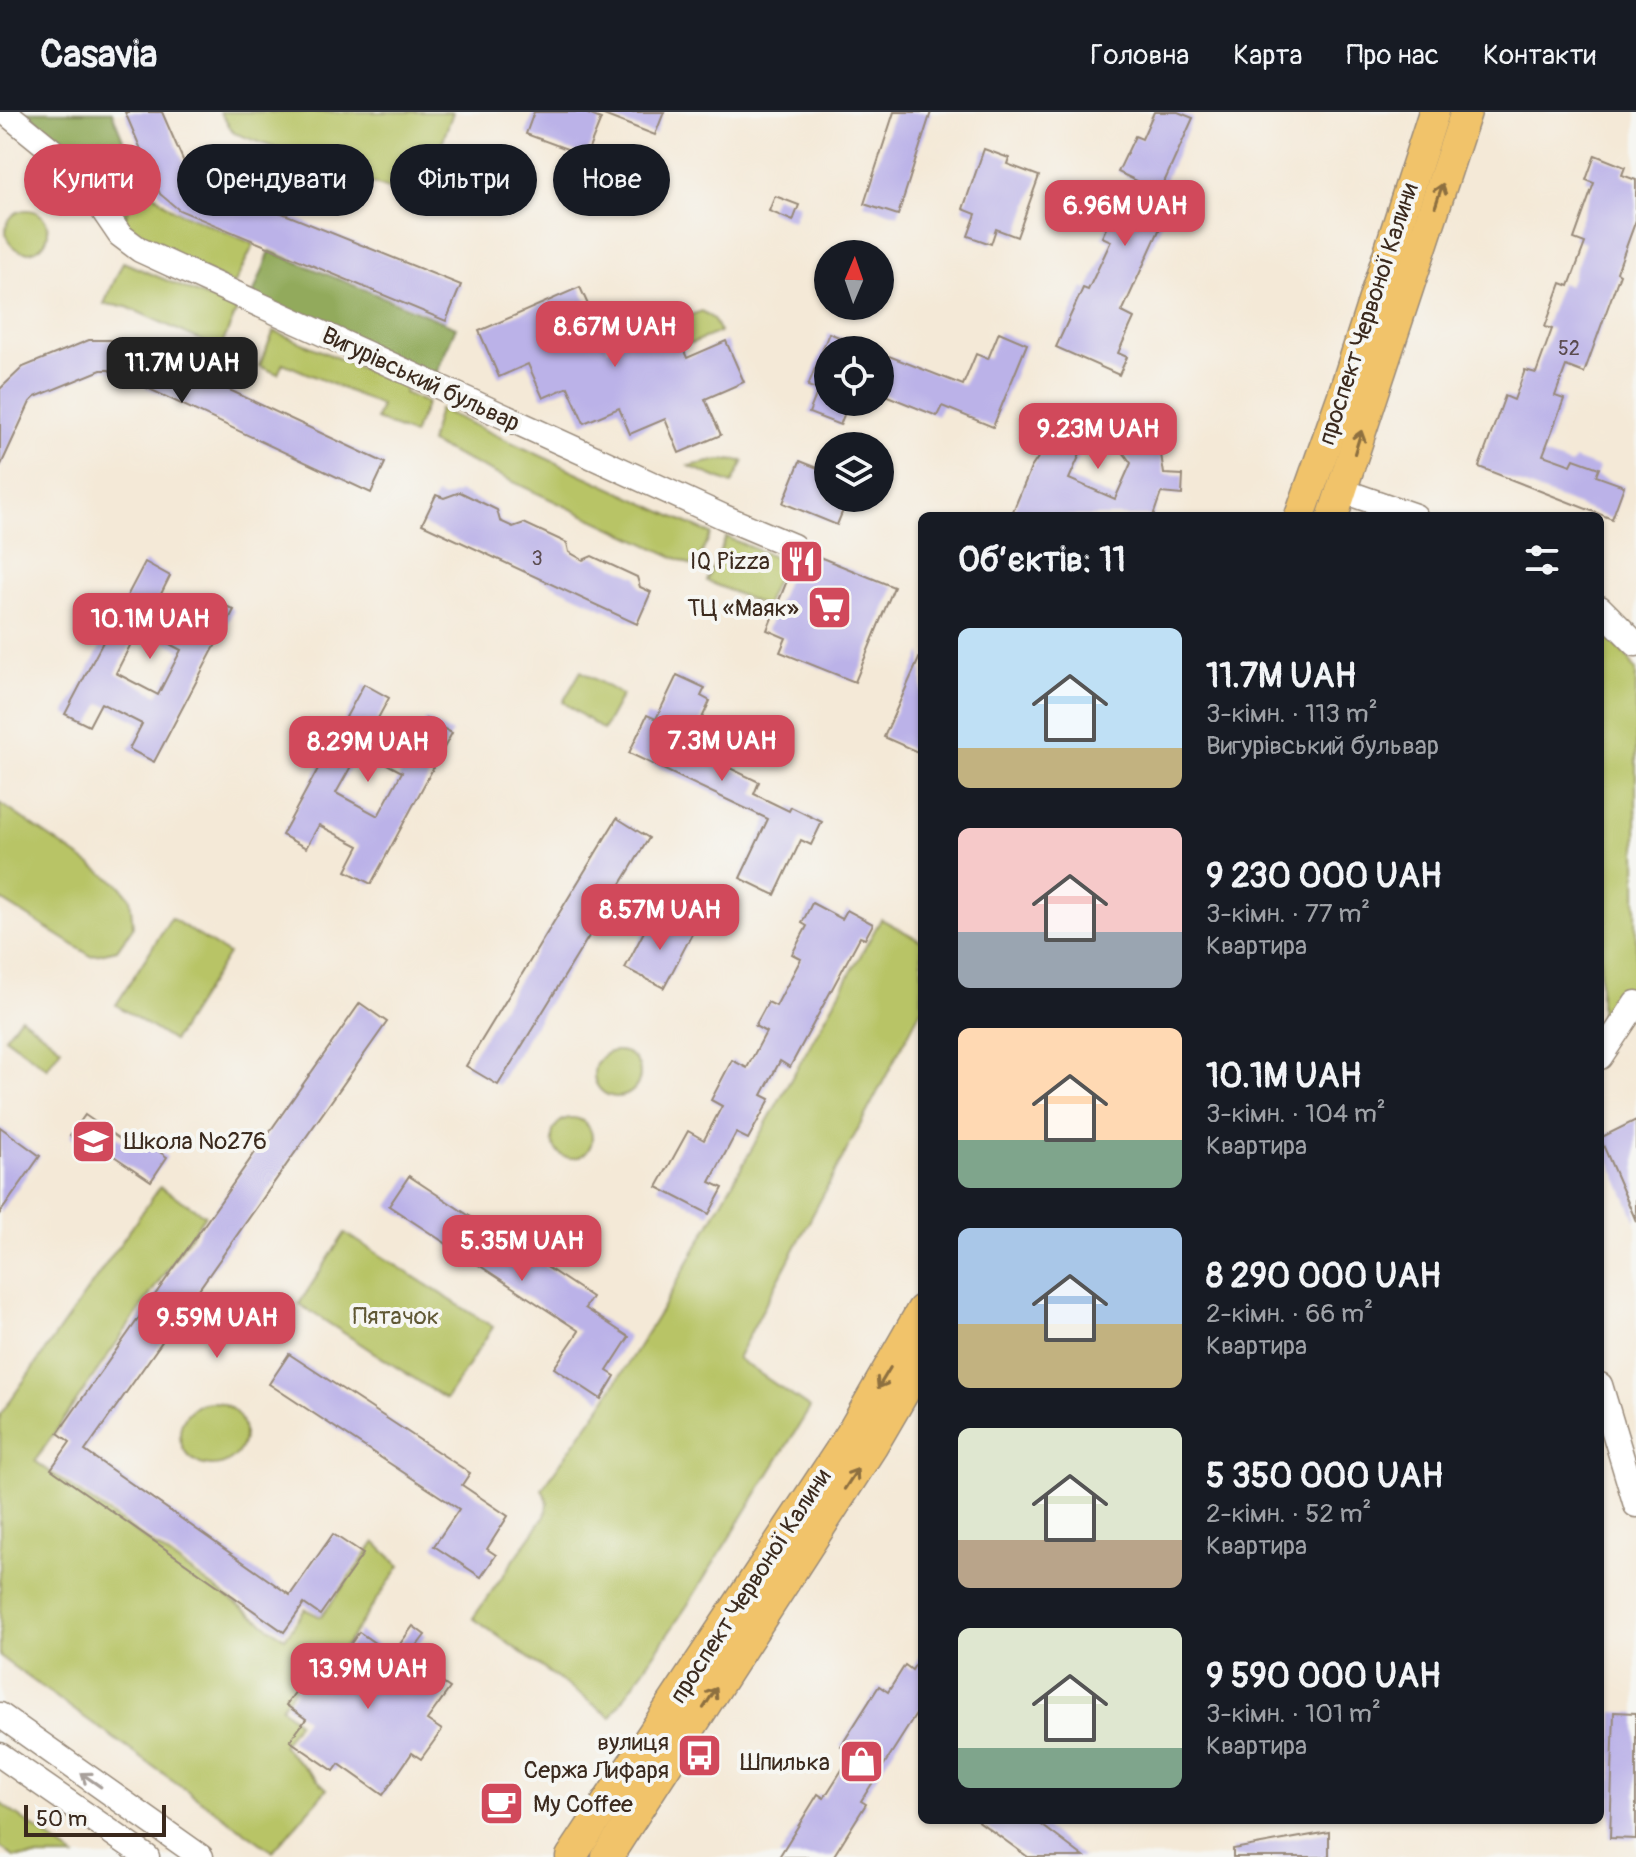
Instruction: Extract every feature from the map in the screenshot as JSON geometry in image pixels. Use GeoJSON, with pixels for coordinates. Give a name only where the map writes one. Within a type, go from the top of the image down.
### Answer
{"type":"FeatureCollection","features":[{"type":"Feature","properties":{"kind":"main road","name":"проспект Червоної Калини"},"geometry":{"type":"LineString","coordinates":[[1301,512],[1343,395],[1434,112]]}},
{"type":"Feature","properties":{"kind":"main road","name":"проспект Червоної Калини"},"geometry":{"type":"LineString","coordinates":[[1338,503],[1466,112]]}},
{"type":"Feature","properties":{"kind":"main road","name":"проспект Червоної Калини"},"geometry":{"type":"LineString","coordinates":[[571,1857],[851,1434],[918,1317]]}},
{"type":"Feature","properties":{"kind":"main road","name":"проспект Червоної Калини"},"geometry":{"type":"LineString","coordinates":[[607,1857],[873,1445],[918,1368]]}},
{"type":"Feature","properties":{"kind":"street","name":"Вигурівський бульвар"},"geometry":{"type":"LineString","coordinates":[[5,112],[75,169],[120,235],[140,250],[793,546]]}},
{"type":"Feature","properties":{"kind":"street","name":"проспект Червоної Калини"},"geometry":{"type":"LineString","coordinates":[[1338,503],[1391,512]]}},
{"type":"Feature","properties":{"kind":"street"},"geometry":{"type":"LineString","coordinates":[[1604,612],[1636,644]]}},
{"type":"Feature","properties":{"kind":"street"},"geometry":{"type":"LineString","coordinates":[[1604,1051],[1636,1003]]}},
{"type":"Feature","properties":{"kind":"street"},"geometry":{"type":"LineString","coordinates":[[1604,1398],[1636,1505]]}},
{"type":"Feature","properties":{"kind":"street"},"geometry":{"type":"LineString","coordinates":[[0,1715],[201,1857]]}},
{"type":"Feature","properties":{"kind":"street"},"geometry":{"type":"LineString","coordinates":[[0,1755],[147,1857]]}},
{"type":"Feature","properties":{"kind":"green space"},"geometry":{"type":"Polygon","coordinates":[[[27,112],[112,112],[125,144],[61,144],[27,112]]]}},
{"type":"Feature","properties":{"kind":"green space"},"geometry":{"type":"Polygon","coordinates":[[[220,112],[453,112],[441,144],[390,144],[390,190],[374,184],[374,144],[264,144],[234,133],[220,112]]]}},
{"type":"Feature","properties":{"kind":"green space"},"geometry":{"type":"Polygon","coordinates":[[[161,200],[177,211],[177,216],[188,216],[254,244],[234,285],[139,238],[124,220],[126,216],[161,216],[161,200]]]}},
{"type":"Feature","properties":{"kind":"green space"},"geometry":{"type":"Polygon","coordinates":[[[24,210],[24,216],[42,216],[47,223],[47,239],[35,251],[19,251],[7,239],[7,223],[19,211],[24,210]]]}},
{"type":"Feature","properties":{"kind":"green space"},"geometry":{"type":"Polygon","coordinates":[[[270,251],[456,327],[435,376],[253,295],[270,251]]]}},
{"type":"Feature","properties":{"kind":"green space"},"geometry":{"type":"Polygon","coordinates":[[[123,262],[237,310],[220,349],[127,307],[104,304],[123,262]]]}},
{"type":"Feature","properties":{"kind":"green space"},"geometry":{"type":"Polygon","coordinates":[[[702,311],[713,319],[720,332],[687,345],[676,320],[702,311]]]}},
{"type":"Feature","properties":{"kind":"green space"},"geometry":{"type":"Polygon","coordinates":[[[274,331],[406,387],[404,393],[427,403],[413,435],[376,419],[381,405],[283,363],[278,374],[259,366],[274,331]]]}},
{"type":"Feature","properties":{"kind":"green space"},"geometry":{"type":"Polygon","coordinates":[[[439,409],[711,534],[695,567],[430,443],[439,409]]]}},
{"type":"Feature","properties":{"kind":"green space"},"geometry":{"type":"Polygon","coordinates":[[[719,460],[744,461],[732,484],[689,466],[719,460]]]}},
{"type":"Feature","properties":{"kind":"green space"},"geometry":{"type":"Polygon","coordinates":[[[726,537],[784,561],[765,606],[707,581],[726,537]]]}},
{"type":"Feature","properties":{"kind":"green space"},"geometry":{"type":"Polygon","coordinates":[[[1604,632],[1636,671],[1636,978],[1604,1030],[1604,632]]]}},
{"type":"Feature","properties":{"kind":"green space"},"geometry":{"type":"Polygon","coordinates":[[[581,671],[622,695],[603,730],[563,702],[581,671]]]}},
{"type":"Feature","properties":{"kind":"green space"},"geometry":{"type":"Polygon","coordinates":[[[0,803],[120,885],[130,898],[133,927],[117,950],[91,956],[0,899],[0,803]]]}},
{"type":"Feature","properties":{"kind":"green space"},"geometry":{"type":"Polygon","coordinates":[[[171,918],[228,954],[173,1041],[116,1005],[171,918]]]}},
{"type":"Feature","properties":{"kind":"green space"},"geometry":{"type":"Polygon","coordinates":[[[881,919],[918,939],[918,1016],[737,1358],[810,1408],[687,1606],[611,1717],[473,1618],[545,1516],[548,1502],[542,1489],[603,1403],[660,1312],[881,919]]]}},
{"type":"Feature","properties":{"kind":"green space"},"geometry":{"type":"Polygon","coordinates":[[[21,1017],[61,1048],[47,1068],[5,1037],[21,1017]]]}},
{"type":"Feature","properties":{"kind":"green space"},"geometry":{"type":"Polygon","coordinates":[[[617,1051],[633,1058],[640,1074],[633,1090],[617,1097],[601,1090],[594,1074],[601,1058],[617,1051]]]}},
{"type":"Feature","properties":{"kind":"green space"},"geometry":{"type":"Polygon","coordinates":[[[572,1118],[586,1124],[592,1138],[586,1152],[572,1158],[558,1152],[552,1138],[558,1124],[572,1118]]]}},
{"type":"Feature","properties":{"kind":"green space"},"geometry":{"type":"Polygon","coordinates":[[[160,1187],[205,1215],[35,1461],[285,1638],[305,1609],[321,1617],[375,1542],[400,1566],[334,1662],[319,1654],[281,1707],[298,1722],[282,1746],[327,1789],[273,1852],[0,1657],[0,1415],[160,1187]]]}},
{"type":"Feature","properties":{"kind":"green space","name":"Пятачок"},"geometry":{"type":"Polygon","coordinates":[[[345,1233],[493,1327],[446,1399],[299,1304],[345,1233]]]}},
{"type":"Feature","properties":{"kind":"green space"},"geometry":{"type":"Polygon","coordinates":[[[212,1402],[230,1408],[238,1416],[244,1434],[238,1452],[230,1460],[212,1466],[194,1460],[186,1452],[180,1434],[186,1416],[194,1408],[212,1402]]]}},
{"type":"Feature","properties":{"kind":"green space"},"geometry":{"type":"Polygon","coordinates":[[[0,1803],[75,1857],[14,1857],[0,1847],[0,1803]]]}},
{"type":"Feature","properties":{"kind":"building"},"geometry":{"type":"Polygon","coordinates":[[[125,112],[162,112],[177,146],[177,208],[161,195],[161,144],[139,144],[125,112]]]}},
{"type":"Feature","properties":{"kind":"building"},"geometry":{"type":"Polygon","coordinates":[[[534,112],[583,112],[601,119],[591,144],[553,144],[526,134],[534,112]]]}},
{"type":"Feature","properties":{"kind":"building"},"geometry":{"type":"Polygon","coordinates":[[[596,112],[664,112],[655,135],[596,112]]]}},
{"type":"Feature","properties":{"kind":"building"},"geometry":{"type":"Polygon","coordinates":[[[894,112],[931,112],[898,215],[864,204],[894,112]]]}},
{"type":"Feature","properties":{"kind":"building"},"geometry":{"type":"Polygon","coordinates":[[[1154,112],[1178,112],[1193,118],[1152,209],[1166,215],[1122,312],[1134,318],[1118,353],[1127,357],[1119,375],[1056,347],[1083,288],[1088,290],[1111,241],[1102,237],[1112,215],[1120,218],[1137,181],[1118,172],[1135,136],[1142,139],[1154,112]]]}},
{"type":"Feature","properties":{"kind":"building"},"geometry":{"type":"Polygon","coordinates":[[[984,149],[1009,158],[1007,164],[1039,176],[1017,237],[996,229],[991,244],[968,236],[976,214],[963,209],[984,149]]]}},
{"type":"Feature","properties":{"kind":"building"},"geometry":{"type":"Polygon","coordinates":[[[1595,155],[1625,167],[1622,175],[1636,180],[1636,220],[1584,373],[1566,366],[1555,396],[1564,399],[1543,455],[1571,465],[1574,459],[1599,468],[1596,476],[1624,486],[1612,519],[1604,516],[1604,512],[1594,512],[1479,467],[1505,396],[1514,400],[1525,370],[1536,373],[1552,329],[1545,327],[1561,283],[1569,286],[1585,243],[1574,239],[1594,183],[1586,180],[1595,155]]]}},
{"type":"Feature","properties":{"kind":"building"},"geometry":{"type":"Polygon","coordinates":[[[775,196],[799,205],[793,221],[769,211],[775,196]]]}},
{"type":"Feature","properties":{"kind":"building"},"geometry":{"type":"Polygon","coordinates":[[[193,216],[289,216],[461,285],[446,321],[193,216]]]}},
{"type":"Feature","properties":{"kind":"building"},"geometry":{"type":"Polygon","coordinates":[[[580,287],[608,349],[671,321],[687,358],[726,341],[744,382],[705,399],[721,435],[679,453],[665,419],[630,434],[619,408],[584,423],[568,387],[543,398],[528,364],[499,377],[479,331],[580,287]]]}},
{"type":"Feature","properties":{"kind":"building"},"geometry":{"type":"Polygon","coordinates":[[[999,332],[1027,344],[993,427],[942,406],[937,416],[894,399],[894,358],[963,385],[976,354],[988,359],[999,332]]]}},
{"type":"Feature","properties":{"kind":"building"},"geometry":{"type":"Polygon","coordinates":[[[89,340],[123,340],[385,463],[371,493],[109,370],[101,370],[35,397],[0,467],[0,389],[23,367],[89,340]]]}},
{"type":"Feature","properties":{"kind":"building"},"geometry":{"type":"Polygon","coordinates":[[[814,371],[814,388],[808,386],[814,371]]]}},
{"type":"Feature","properties":{"kind":"building"},"geometry":{"type":"Polygon","coordinates":[[[1108,411],[1127,415],[1143,425],[1154,438],[1161,454],[1164,474],[1183,475],[1182,495],[1161,493],[1154,512],[1013,512],[1031,468],[1056,431],[1071,418],[1089,412],[1108,411]],[[1094,441],[1085,443],[1069,479],[1115,499],[1131,463],[1120,448],[1094,441]]]}},
{"type":"Feature","properties":{"kind":"building"},"geometry":{"type":"Polygon","coordinates":[[[817,416],[844,416],[840,425],[817,416]]]}},
{"type":"Feature","properties":{"kind":"building"},"geometry":{"type":"Polygon","coordinates":[[[800,461],[814,466],[814,512],[842,512],[837,525],[783,503],[800,461]]]}},
{"type":"Feature","properties":{"kind":"building"},"geometry":{"type":"Polygon","coordinates":[[[460,492],[497,510],[500,521],[513,527],[524,523],[567,543],[569,552],[583,560],[592,556],[637,577],[640,587],[651,592],[637,624],[422,524],[436,495],[444,498],[460,492]]]}},
{"type":"Feature","properties":{"kind":"building","name":"ТЦ «Маяк»"},"geometry":{"type":"Polygon","coordinates":[[[807,552],[894,587],[855,682],[780,652],[786,638],[767,630],[795,561],[807,552]]]}},
{"type":"Feature","properties":{"kind":"building"},"geometry":{"type":"Polygon","coordinates":[[[145,562],[170,576],[159,598],[197,618],[208,596],[234,610],[154,762],[129,749],[142,724],[101,703],[89,726],[65,714],[145,562]],[[139,628],[116,673],[158,695],[181,650],[139,628]]]}},
{"type":"Feature","properties":{"kind":"building"},"geometry":{"type":"Polygon","coordinates":[[[918,661],[918,752],[884,737],[918,661]]]}},
{"type":"Feature","properties":{"kind":"building"},"geometry":{"type":"Polygon","coordinates":[[[677,675],[705,688],[701,696],[710,701],[688,748],[759,782],[754,794],[822,822],[811,845],[801,840],[775,895],[740,878],[768,819],[629,753],[647,715],[656,719],[677,675]]]}},
{"type":"Feature","properties":{"kind":"building"},"geometry":{"type":"Polygon","coordinates":[[[364,684],[389,698],[377,720],[415,741],[426,719],[452,733],[371,884],[346,871],[359,846],[319,825],[306,848],[282,835],[364,684]],[[360,750],[336,793],[378,816],[402,772],[360,750]]]}},
{"type":"Feature","properties":{"kind":"building"},"geometry":{"type":"Polygon","coordinates":[[[617,818],[649,838],[498,1085],[466,1066],[617,818]]]}},
{"type":"Feature","properties":{"kind":"building"},"geometry":{"type":"Polygon","coordinates":[[[812,903],[842,919],[847,910],[873,924],[865,939],[860,937],[790,1067],[780,1061],[762,1095],[770,1099],[748,1139],[736,1133],[710,1182],[723,1188],[709,1214],[657,1187],[688,1131],[704,1140],[722,1106],[711,1100],[732,1060],[747,1068],[766,1032],[755,1026],[768,1002],[776,1006],[801,959],[792,954],[807,926],[802,923],[812,903]]]}},
{"type":"Feature","properties":{"kind":"building"},"geometry":{"type":"Polygon","coordinates":[[[670,917],[694,930],[664,988],[625,968],[648,924],[662,932],[670,917]]]}},
{"type":"Feature","properties":{"kind":"building"},"geometry":{"type":"Polygon","coordinates":[[[360,1003],[387,1022],[85,1451],[290,1595],[333,1534],[363,1554],[320,1615],[304,1604],[284,1632],[51,1469],[70,1442],[58,1433],[360,1003]]]}},
{"type":"Feature","properties":{"kind":"building"},"geometry":{"type":"Polygon","coordinates":[[[85,1115],[134,1149],[140,1139],[167,1157],[151,1181],[105,1150],[100,1157],[70,1136],[85,1115]]]}},
{"type":"Feature","properties":{"kind":"building"},"geometry":{"type":"Polygon","coordinates":[[[1636,1120],[1636,1221],[1604,1147],[1604,1136],[1636,1120]]]}},
{"type":"Feature","properties":{"kind":"building"},"geometry":{"type":"Polygon","coordinates":[[[0,1127],[40,1156],[0,1213],[0,1127]]]}},
{"type":"Feature","properties":{"kind":"building"},"geometry":{"type":"Polygon","coordinates":[[[409,1176],[592,1297],[585,1308],[629,1337],[607,1371],[615,1376],[601,1399],[554,1368],[579,1331],[389,1206],[409,1176]]]}},
{"type":"Feature","properties":{"kind":"building"},"geometry":{"type":"Polygon","coordinates":[[[289,1354],[470,1473],[462,1485],[508,1516],[487,1549],[496,1555],[481,1577],[434,1546],[459,1509],[269,1384],[289,1354]]]}},
{"type":"Feature","properties":{"kind":"building"},"geometry":{"type":"Polygon","coordinates":[[[413,1626],[425,1635],[404,1663],[432,1682],[435,1678],[450,1688],[427,1720],[442,1730],[421,1759],[412,1753],[383,1795],[339,1764],[334,1771],[290,1741],[306,1719],[286,1705],[321,1656],[335,1666],[359,1632],[392,1655],[413,1626]]]}},
{"type":"Feature","properties":{"kind":"building"},"geometry":{"type":"Polygon","coordinates":[[[918,1660],[918,1711],[861,1801],[866,1804],[833,1857],[779,1857],[818,1794],[824,1798],[852,1754],[841,1746],[879,1686],[888,1692],[905,1665],[912,1670],[918,1660]]]}},
{"type":"Feature","properties":{"kind":"building"},"geometry":{"type":"Polygon","coordinates":[[[1614,1712],[1636,1713],[1636,1839],[1610,1838],[1614,1712]]]}},
{"type":"Feature","properties":{"kind":"building"},"geometry":{"type":"Polygon","coordinates":[[[983,1824],[1040,1824],[1084,1857],[1028,1857],[983,1824]]]}},
{"type":"Feature","properties":{"kind":"building"},"geometry":{"type":"Polygon","coordinates":[[[1329,1832],[1329,1857],[1233,1857],[1233,1849],[1329,1832]]]}},
{"type":"Feature","properties":{"kind":"place","name":"IQ Pizza"},"geometry":{"type":"Point","coordinates":[801,561]}},
{"type":"Feature","properties":{"kind":"place","name":"ТЦ «Маяк»"},"geometry":{"type":"Point","coordinates":[830,608]}},
{"type":"Feature","properties":{"kind":"place","name":"Школа №276"},"geometry":{"type":"Point","coordinates":[93,1141]}},
{"type":"Feature","properties":{"kind":"place","name":"вулиця Сержа Лифаря"},"geometry":{"type":"Point","coordinates":[700,1756]}},
{"type":"Feature","properties":{"kind":"place","name":"Шпилька"},"geometry":{"type":"Point","coordinates":[861,1762]}},
{"type":"Feature","properties":{"kind":"place","name":"My Coffee"},"geometry":{"type":"Point","coordinates":[502,1804]}}]}
